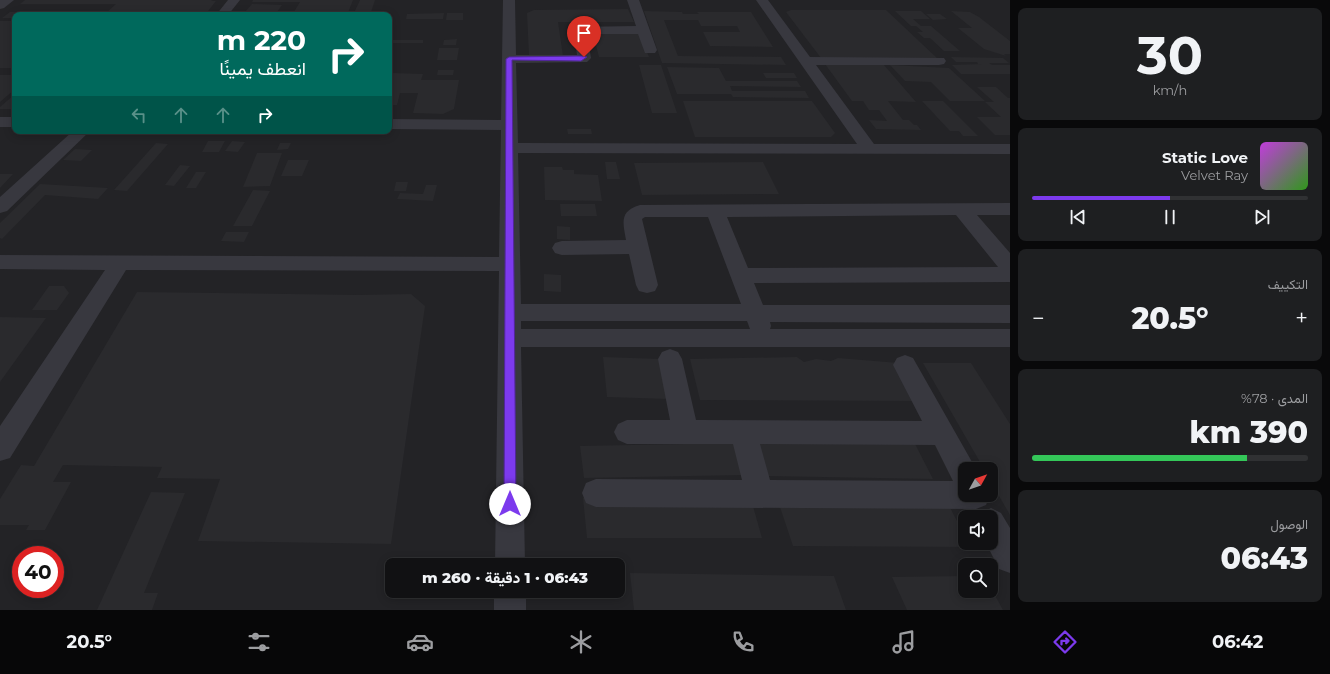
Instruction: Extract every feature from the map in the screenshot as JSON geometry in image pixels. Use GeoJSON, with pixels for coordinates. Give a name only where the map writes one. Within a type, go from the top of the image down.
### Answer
{"type":"FeatureCollection","features":[{"type":"Feature","properties":{"kind":"street"},"geometry":{"type":"LineString","coordinates":[[0,5],[8,0]]}},
{"type":"Feature","properties":{"kind":"street"},"geometry":{"type":"LineString","coordinates":[[224,12],[234,0]]}},
{"type":"Feature","properties":{"kind":"street"},"geometry":{"type":"LineString","coordinates":[[509,0],[508,264],[510,558]]}},
{"type":"Feature","properties":{"kind":"street"},"geometry":{"type":"LineString","coordinates":[[633,0],[650,50]]}},
{"type":"Feature","properties":{"kind":"street"},"geometry":{"type":"LineString","coordinates":[[762,0],[869,149]]}},
{"type":"Feature","properties":{"kind":"street"},"geometry":{"type":"LineString","coordinates":[[509,59],[582,59],[584,58],[580,32],[581,30],[643,30]]}},
{"type":"Feature","properties":{"kind":"street"},"geometry":{"type":"LineString","coordinates":[[806,61],[940,62]]}},
{"type":"Feature","properties":{"kind":"street"},"geometry":{"type":"LineString","coordinates":[[0,122],[12,122]]}},
{"type":"Feature","properties":{"kind":"street"},"geometry":{"type":"LineString","coordinates":[[392,124],[509,125]]}},
{"type":"Feature","properties":{"kind":"street"},"geometry":{"type":"LineString","coordinates":[[0,207],[79,134]]}},
{"type":"Feature","properties":{"kind":"street"},"geometry":{"type":"LineString","coordinates":[[508,148],[1010,149]]}},
{"type":"Feature","properties":{"kind":"street"},"geometry":{"type":"LineString","coordinates":[[647,285],[633,217],[640,211],[1010,209]]}},
{"type":"Feature","properties":{"kind":"street"},"geometry":{"type":"LineString","coordinates":[[715,210],[764,338]]}},
{"type":"Feature","properties":{"kind":"street"},"geometry":{"type":"LineString","coordinates":[[962,210],[1010,267]]}},
{"type":"Feature","properties":{"kind":"street"},"geometry":{"type":"LineString","coordinates":[[562,248],[638,247]]}},
{"type":"Feature","properties":{"kind":"street"},"geometry":{"type":"LineString","coordinates":[[0,262],[508,264]]}},
{"type":"Feature","properties":{"kind":"street"},"geometry":{"type":"LineString","coordinates":[[0,449],[120,263]]}},
{"type":"Feature","properties":{"kind":"street"},"geometry":{"type":"LineString","coordinates":[[740,276],[1010,274]]}},
{"type":"Feature","properties":{"kind":"street"},"geometry":{"type":"LineString","coordinates":[[509,312],[1010,314]]}},
{"type":"Feature","properties":{"kind":"street"},"geometry":{"type":"LineString","coordinates":[[509,338],[1010,338]]}},
{"type":"Feature","properties":{"kind":"street"},"geometry":{"type":"LineString","coordinates":[[670,359],[686,433]]}},
{"type":"Feature","properties":{"kind":"street"},"geometry":{"type":"LineString","coordinates":[[906,365],[958,462]]}},
{"type":"Feature","properties":{"kind":"street"},"geometry":{"type":"LineString","coordinates":[[627,432],[942,433]]}},
{"type":"Feature","properties":{"kind":"street"},"geometry":{"type":"LineString","coordinates":[[743,433],[760,494]]}},
{"type":"Feature","properties":{"kind":"street"},"geometry":{"type":"LineString","coordinates":[[596,493],[958,495]]}},
{"type":"Feature","properties":{"kind":"street"},"geometry":{"type":"LineString","coordinates":[[998,536],[1010,558]]}},
{"type":"Feature","properties":{"kind":"street"},"geometry":{"type":"LineString","coordinates":[[510,598],[510,610]]}},
{"type":"Feature","properties":{"kind":"shaded area"},"geometry":{"type":"Polygon","coordinates":[[[0,0],[1010,0],[1010,610],[0,610],[0,0]]]}},
{"type":"Feature","properties":{"kind":"building"},"geometry":{"type":"Polygon","coordinates":[[[25,0],[216,1],[207,12],[107,12],[116,4],[20,4],[25,0]]]}},
{"type":"Feature","properties":{"kind":"building"},"geometry":{"type":"Polygon","coordinates":[[[253,0],[353,0],[348,12],[294,12],[300,2],[252,2],[253,0]]]}},
{"type":"Feature","properties":{"kind":"building"},"geometry":{"type":"Polygon","coordinates":[[[360,0],[375,0],[371,12],[354,12],[360,0]]]}},
{"type":"Feature","properties":{"kind":"building"},"geometry":{"type":"Polygon","coordinates":[[[252,4],[282,5],[277,12],[245,12],[252,4]]]}},
{"type":"Feature","properties":{"kind":"building"},"geometry":{"type":"Polygon","coordinates":[[[628,9],[634,22],[558,22],[563,56],[529,56],[527,13],[534,10],[628,9]]]}},
{"type":"Feature","properties":{"kind":"building"},"geometry":{"type":"Polygon","coordinates":[[[791,10],[886,10],[938,59],[821,58],[786,12],[791,10]]]}},
{"type":"Feature","properties":{"kind":"building"},"geometry":{"type":"Polygon","coordinates":[[[644,11],[682,12],[683,14],[699,14],[697,12],[751,12],[773,47],[710,46],[703,32],[740,32],[737,26],[701,26],[698,20],[664,20],[678,56],[781,57],[786,65],[662,63],[644,11]]]}},
{"type":"Feature","properties":{"kind":"building"},"geometry":{"type":"Polygon","coordinates":[[[895,11],[921,11],[930,19],[913,19],[921,26],[931,26],[960,51],[944,51],[930,38],[924,38],[917,32],[923,32],[916,26],[911,26],[895,11]]]}},
{"type":"Feature","properties":{"kind":"building"},"geometry":{"type":"Polygon","coordinates":[[[951,11],[970,12],[979,17],[1010,41],[1010,54],[1004,54],[1006,56],[984,49],[958,28],[972,28],[951,11]]]}},
{"type":"Feature","properties":{"kind":"building"},"geometry":{"type":"Polygon","coordinates":[[[10,12],[12,12],[12,18],[2,18],[10,12]]]}},
{"type":"Feature","properties":{"kind":"building"},"geometry":{"type":"Polygon","coordinates":[[[444,13],[443,19],[406,19],[407,14],[444,13]]]}},
{"type":"Feature","properties":{"kind":"building"},"geometry":{"type":"Polygon","coordinates":[[[447,13],[463,13],[463,20],[446,20],[447,13]]]}},
{"type":"Feature","properties":{"kind":"building"},"geometry":{"type":"Polygon","coordinates":[[[926,14],[940,14],[947,19],[933,20],[926,14]]]}},
{"type":"Feature","properties":{"kind":"building"},"geometry":{"type":"Polygon","coordinates":[[[0,21],[12,21],[12,68],[0,68],[0,21]]]}},
{"type":"Feature","properties":{"kind":"building"},"geometry":{"type":"Polygon","coordinates":[[[593,34],[640,34],[649,57],[599,57],[593,34]]]}},
{"type":"Feature","properties":{"kind":"building"},"geometry":{"type":"Polygon","coordinates":[[[457,39],[456,45],[443,45],[444,40],[457,39]]]}},
{"type":"Feature","properties":{"kind":"building"},"geometry":{"type":"Polygon","coordinates":[[[392,40],[423,40],[423,43],[392,43],[392,40]]]}},
{"type":"Feature","properties":{"kind":"building"},"geometry":{"type":"Polygon","coordinates":[[[439,48],[459,48],[457,60],[437,60],[439,48]]]}},
{"type":"Feature","properties":{"kind":"building"},"geometry":{"type":"Polygon","coordinates":[[[951,57],[1003,58],[1009,63],[989,63],[992,65],[1010,65],[1010,74],[961,74],[952,65],[983,64],[978,64],[977,62],[956,62],[951,57]]]}},
{"type":"Feature","properties":{"kind":"building"},"geometry":{"type":"Polygon","coordinates":[[[825,64],[884,65],[916,102],[888,101],[903,120],[909,120],[914,125],[917,125],[921,130],[876,129],[869,120],[887,121],[879,110],[869,110],[863,101],[852,101],[825,64]]]}},
{"type":"Feature","properties":{"kind":"building"},"geometry":{"type":"Polygon","coordinates":[[[639,65],[661,65],[677,113],[652,113],[639,65]]]}},
{"type":"Feature","properties":{"kind":"building"},"geometry":{"type":"Polygon","coordinates":[[[890,65],[949,68],[985,101],[950,101],[931,82],[905,81],[890,65]]]}},
{"type":"Feature","properties":{"kind":"building"},"geometry":{"type":"Polygon","coordinates":[[[667,67],[719,68],[726,81],[797,81],[801,87],[730,86],[732,91],[805,91],[809,98],[733,97],[731,94],[677,94],[667,67]]]}},
{"type":"Feature","properties":{"kind":"building"},"geometry":{"type":"Polygon","coordinates":[[[438,70],[454,70],[453,75],[437,75],[438,70]]]}},
{"type":"Feature","properties":{"kind":"building"},"geometry":{"type":"Polygon","coordinates":[[[393,73],[423,74],[421,80],[459,80],[454,109],[443,114],[413,113],[418,93],[400,93],[397,105],[392,105],[393,73]]]}},
{"type":"Feature","properties":{"kind":"building"},"geometry":{"type":"Polygon","coordinates":[[[763,73],[794,73],[797,78],[766,78],[763,73]]]}},
{"type":"Feature","properties":{"kind":"building"},"geometry":{"type":"Polygon","coordinates":[[[0,75],[12,75],[12,92],[0,102],[0,75]]]}},
{"type":"Feature","properties":{"kind":"building"},"geometry":{"type":"Polygon","coordinates":[[[977,87],[996,87],[1008,98],[1010,98],[1010,135],[995,135],[977,117],[1001,117],[985,102],[994,102],[977,87]]]}},
{"type":"Feature","properties":{"kind":"building"},"geometry":{"type":"Polygon","coordinates":[[[12,97],[12,109],[0,109],[0,107],[12,97]]]}},
{"type":"Feature","properties":{"kind":"building"},"geometry":{"type":"Polygon","coordinates":[[[683,101],[812,101],[835,133],[831,137],[695,137],[683,101]]]}},
{"type":"Feature","properties":{"kind":"building"},"geometry":{"type":"Polygon","coordinates":[[[922,101],[943,101],[978,136],[963,136],[959,131],[950,131],[922,101]]]}},
{"type":"Feature","properties":{"kind":"building"},"geometry":{"type":"Polygon","coordinates":[[[567,129],[591,129],[592,134],[568,134],[567,129]]]}},
{"type":"Feature","properties":{"kind":"building"},"geometry":{"type":"Polygon","coordinates":[[[208,141],[225,141],[219,152],[202,152],[208,141]]]}},
{"type":"Feature","properties":{"kind":"building"},"geometry":{"type":"Polygon","coordinates":[[[232,141],[245,142],[238,152],[225,151],[232,141]]]}},
{"type":"Feature","properties":{"kind":"building"},"geometry":{"type":"Polygon","coordinates":[[[156,143],[168,144],[127,191],[114,190],[156,143]]]}},
{"type":"Feature","properties":{"kind":"building"},"geometry":{"type":"Polygon","coordinates":[[[280,143],[291,143],[288,149],[277,150],[280,143]]]}},
{"type":"Feature","properties":{"kind":"building"},"geometry":{"type":"Polygon","coordinates":[[[75,149],[92,150],[81,161],[63,160],[75,149]]]}},
{"type":"Feature","properties":{"kind":"building"},"geometry":{"type":"Polygon","coordinates":[[[257,153],[282,153],[270,186],[243,187],[257,153]]]}},
{"type":"Feature","properties":{"kind":"building"},"geometry":{"type":"Polygon","coordinates":[[[288,160],[309,160],[302,176],[281,176],[288,160]]]}},
{"type":"Feature","properties":{"kind":"building"},"geometry":{"type":"Polygon","coordinates":[[[605,162],[616,162],[620,179],[607,179],[605,162]]]}},
{"type":"Feature","properties":{"kind":"building"},"geometry":{"type":"Polygon","coordinates":[[[763,162],[779,194],[642,195],[634,163],[763,162]]]}},
{"type":"Feature","properties":{"kind":"building"},"geometry":{"type":"Polygon","coordinates":[[[180,165],[190,166],[174,186],[165,185],[180,165]]]}},
{"type":"Feature","properties":{"kind":"building"},"geometry":{"type":"Polygon","coordinates":[[[544,167],[562,167],[563,170],[574,170],[574,174],[598,175],[602,201],[545,200],[544,167]]]}},
{"type":"Feature","properties":{"kind":"building"},"geometry":{"type":"Polygon","coordinates":[[[196,172],[206,172],[196,188],[186,188],[196,172]]]}},
{"type":"Feature","properties":{"kind":"building"},"geometry":{"type":"Polygon","coordinates":[[[0,174],[13,174],[0,188],[0,174]]]}},
{"type":"Feature","properties":{"kind":"building"},"geometry":{"type":"Polygon","coordinates":[[[396,182],[408,182],[406,191],[394,191],[396,182]]]}},
{"type":"Feature","properties":{"kind":"building"},"geometry":{"type":"Polygon","coordinates":[[[40,184],[108,188],[98,199],[45,195],[2,239],[0,238],[0,223],[40,184]]]}},
{"type":"Feature","properties":{"kind":"building"},"geometry":{"type":"Polygon","coordinates":[[[426,185],[437,185],[433,201],[397,199],[400,193],[423,194],[426,185]]]}},
{"type":"Feature","properties":{"kind":"building"},"geometry":{"type":"Polygon","coordinates":[[[253,190],[270,191],[252,226],[233,226],[253,190]]]}},
{"type":"Feature","properties":{"kind":"building"},"geometry":{"type":"Polygon","coordinates":[[[560,204],[595,204],[597,216],[561,216],[560,204]]]}},
{"type":"Feature","properties":{"kind":"building"},"geometry":{"type":"Polygon","coordinates":[[[557,226],[570,227],[570,240],[557,239],[557,226]]]}},
{"type":"Feature","properties":{"kind":"building"},"geometry":{"type":"Polygon","coordinates":[[[226,232],[249,232],[244,242],[221,241],[226,232]]]}},
{"type":"Feature","properties":{"kind":"building"},"geometry":{"type":"Polygon","coordinates":[[[544,274],[561,275],[561,292],[544,291],[544,274]]]}},
{"type":"Feature","properties":{"kind":"building"},"geometry":{"type":"Polygon","coordinates":[[[49,286],[64,286],[69,293],[57,310],[32,310],[49,286]]]}},
{"type":"Feature","properties":{"kind":"building"},"geometry":{"type":"Polygon","coordinates":[[[137,292],[358,295],[411,294],[425,306],[391,544],[198,541],[220,479],[157,478],[162,467],[63,465],[53,482],[71,482],[45,530],[26,530],[29,525],[0,525],[0,499],[21,465],[34,466],[137,292]]]}},
{"type":"Feature","properties":{"kind":"building"},"geometry":{"type":"Polygon","coordinates":[[[0,317],[46,318],[0,382],[0,317]]]}},
{"type":"Feature","properties":{"kind":"building"},"geometry":{"type":"Polygon","coordinates":[[[603,357],[661,359],[668,399],[607,397],[603,357]]]}},
{"type":"Feature","properties":{"kind":"building"},"geometry":{"type":"Polygon","coordinates":[[[797,357],[804,362],[816,359],[831,361],[838,358],[899,363],[920,401],[700,400],[690,359],[797,357]]]}},
{"type":"Feature","properties":{"kind":"building"},"geometry":{"type":"Polygon","coordinates":[[[923,363],[971,363],[1010,424],[1010,515],[998,494],[998,462],[980,462],[923,363]]]}},
{"type":"Feature","properties":{"kind":"building"},"geometry":{"type":"Polygon","coordinates":[[[755,442],[915,444],[933,479],[766,476],[755,442]]]}},
{"type":"Feature","properties":{"kind":"building"},"geometry":{"type":"Polygon","coordinates":[[[734,443],[744,475],[584,478],[580,446],[734,443]]]}},
{"type":"Feature","properties":{"kind":"building"},"geometry":{"type":"Polygon","coordinates":[[[151,492],[185,493],[144,593],[158,593],[152,610],[97,610],[151,492]]]}},
{"type":"Feature","properties":{"kind":"building"},"geometry":{"type":"Polygon","coordinates":[[[583,498],[751,499],[762,538],[587,538],[583,498]]]}},
{"type":"Feature","properties":{"kind":"building"},"geometry":{"type":"Polygon","coordinates":[[[778,501],[947,502],[958,523],[958,547],[793,546],[778,501]]]}},
{"type":"Feature","properties":{"kind":"building"},"geometry":{"type":"Polygon","coordinates":[[[630,573],[834,576],[846,610],[634,610],[630,573]]]}},
{"type":"Feature","properties":{"kind":"building"},"geometry":{"type":"Polygon","coordinates":[[[958,576],[958,598],[996,598],[1003,610],[907,610],[892,577],[958,576]]]}},
{"type":"Feature","properties":{"kind":"route"},"geometry":{"type":"LineString","coordinates":[[510,504],[508,264],[509,59],[584,59],[584,57]]}}]}
